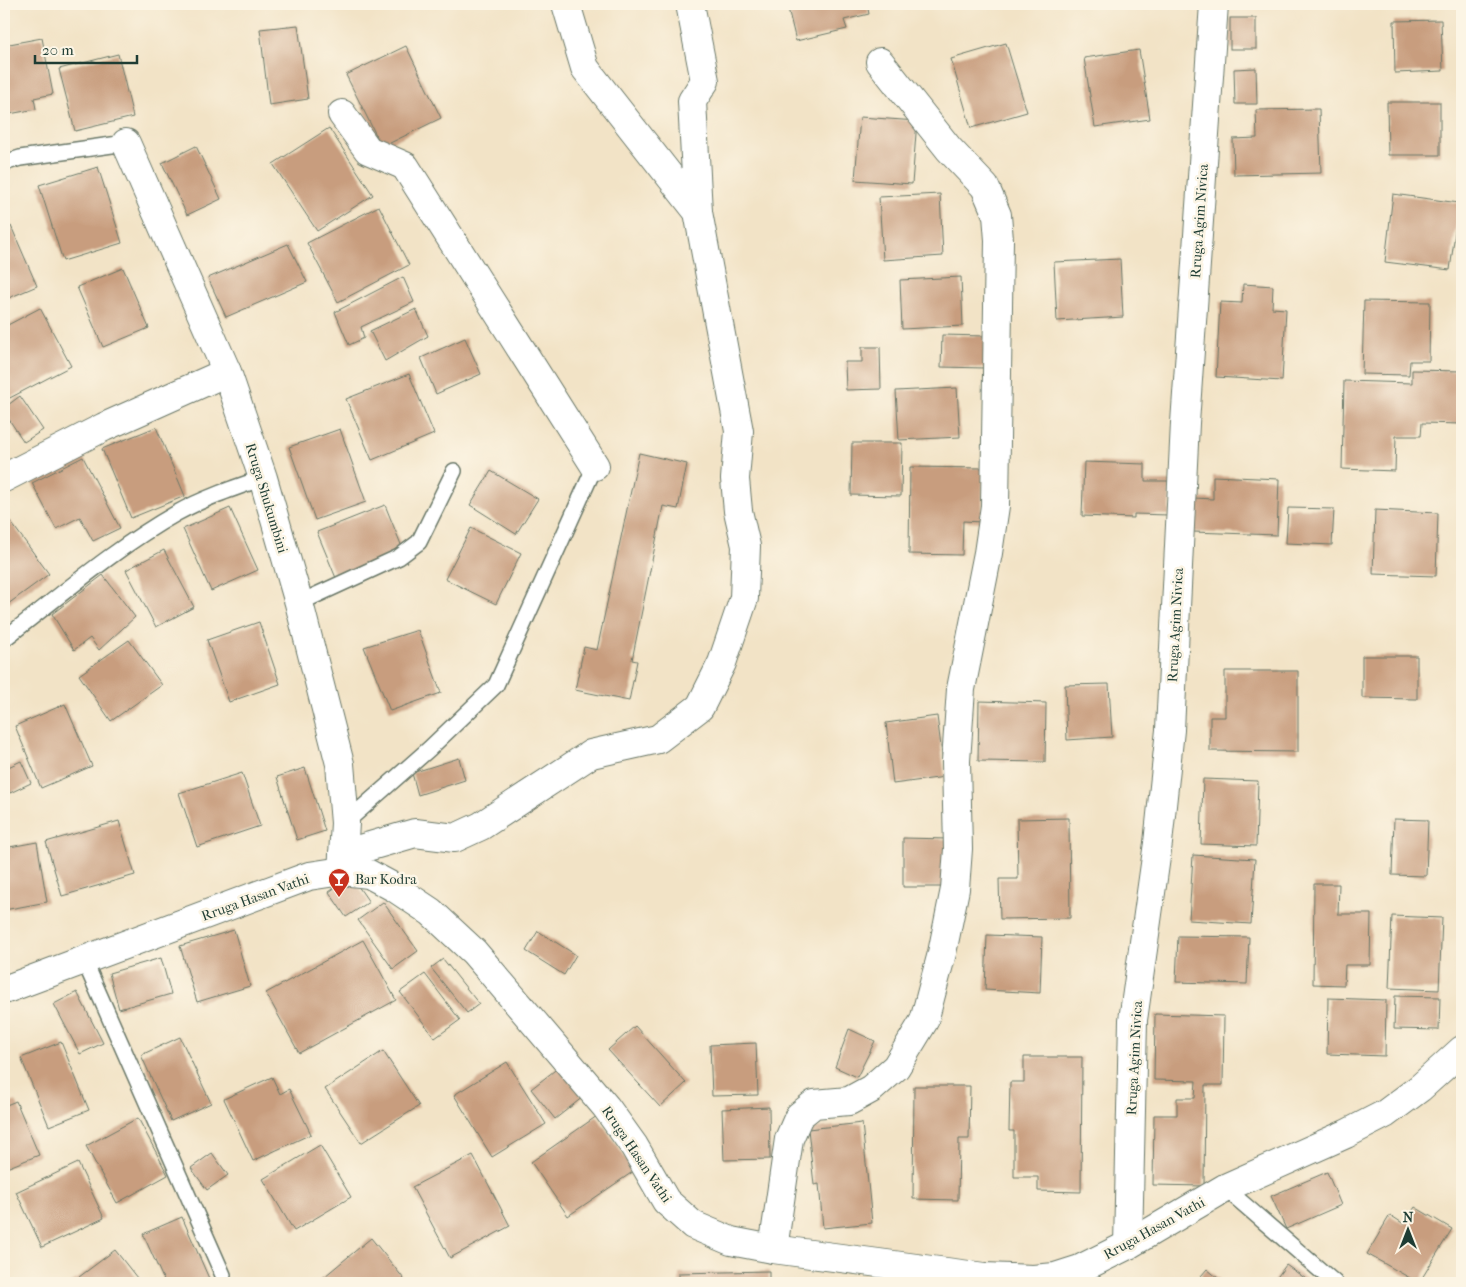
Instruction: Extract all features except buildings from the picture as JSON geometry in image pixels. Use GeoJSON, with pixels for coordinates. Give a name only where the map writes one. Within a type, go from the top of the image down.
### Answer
{"type":"FeatureCollection","features":[{"type":"Feature","properties":{"kind":"street"},"geometry":{"type":"LineString","coordinates":[[566,4],[585,68],[698,212]]}},
{"type":"Feature","properties":{"kind":"street"},"geometry":{"type":"LineString","coordinates":[[342,862],[415,833],[455,838],[481,826],[592,754],[658,738],[700,707],[722,663],[744,598],[746,546],[738,511],[735,479],[739,431],[698,212],[692,101],[705,81],[690,4]]}},
{"type":"Feature","properties":{"kind":"street","name":"Rruga Agim Nivica"},"geometry":{"type":"LineString","coordinates":[[1128,1245],[1133,1020],[1158,843],[1170,730],[1185,423],[1214,4]]}},
{"type":"Feature","properties":{"kind":"street"},"geometry":{"type":"LineString","coordinates":[[773,1249],[790,1139],[799,1116],[814,1104],[849,1101],[871,1088],[896,1067],[924,1021],[955,889],[958,848],[956,761],[961,689],[988,553],[995,506],[999,240],[997,215],[985,187],[949,149],[880,62]]}},
{"type":"Feature","properties":{"kind":"street"},"geometry":{"type":"LineString","coordinates":[[342,114],[368,150],[405,166],[595,466]]}},
{"type":"Feature","properties":{"kind":"street","name":"Rruga Shukumbini"},"geometry":{"type":"LineString","coordinates":[[126,143],[227,372],[262,478],[299,603],[340,764],[344,823],[342,862]]}},
{"type":"Feature","properties":{"kind":"street"},"geometry":{"type":"LineString","coordinates":[[4,478],[104,427],[227,372]]}},
{"type":"Feature","properties":{"kind":"street","name":"Rruga Hasan Vathi"},"geometry":{"type":"LineString","coordinates":[[4,990],[342,862],[395,888],[431,912],[474,952],[606,1107],[634,1146],[666,1201],[693,1225],[731,1241],[773,1249],[984,1277],[1031,1281],[1055,1277],[1080,1269],[1128,1245],[1224,1188],[1346,1134],[1385,1114],[1420,1088],[1462,1050]]}},
{"type":"Feature","properties":{"kind":"lane"},"geometry":{"type":"LineString","coordinates":[[4,163],[20,158],[126,143]]}},
{"type":"Feature","properties":{"kind":"lane"},"geometry":{"type":"LineString","coordinates":[[344,823],[429,749],[496,685],[595,466]]}},
{"type":"Feature","properties":{"kind":"lane"},"geometry":{"type":"LineString","coordinates":[[299,603],[399,557],[419,542],[454,471]]}},
{"type":"Feature","properties":{"kind":"lane"},"geometry":{"type":"LineString","coordinates":[[4,639],[116,553],[178,512],[222,492],[262,478]]}},
{"type":"Feature","properties":{"kind":"lane"},"geometry":{"type":"LineString","coordinates":[[84,960],[223,1276]]}},
{"type":"Feature","properties":{"kind":"lane"},"geometry":{"type":"LineString","coordinates":[[1224,1188],[1335,1283]]}},
{"type":"Feature","properties":{"kind":"place","name":"Bar Kodra"},"geometry":{"type":"Point","coordinates":[339,898]}}]}
